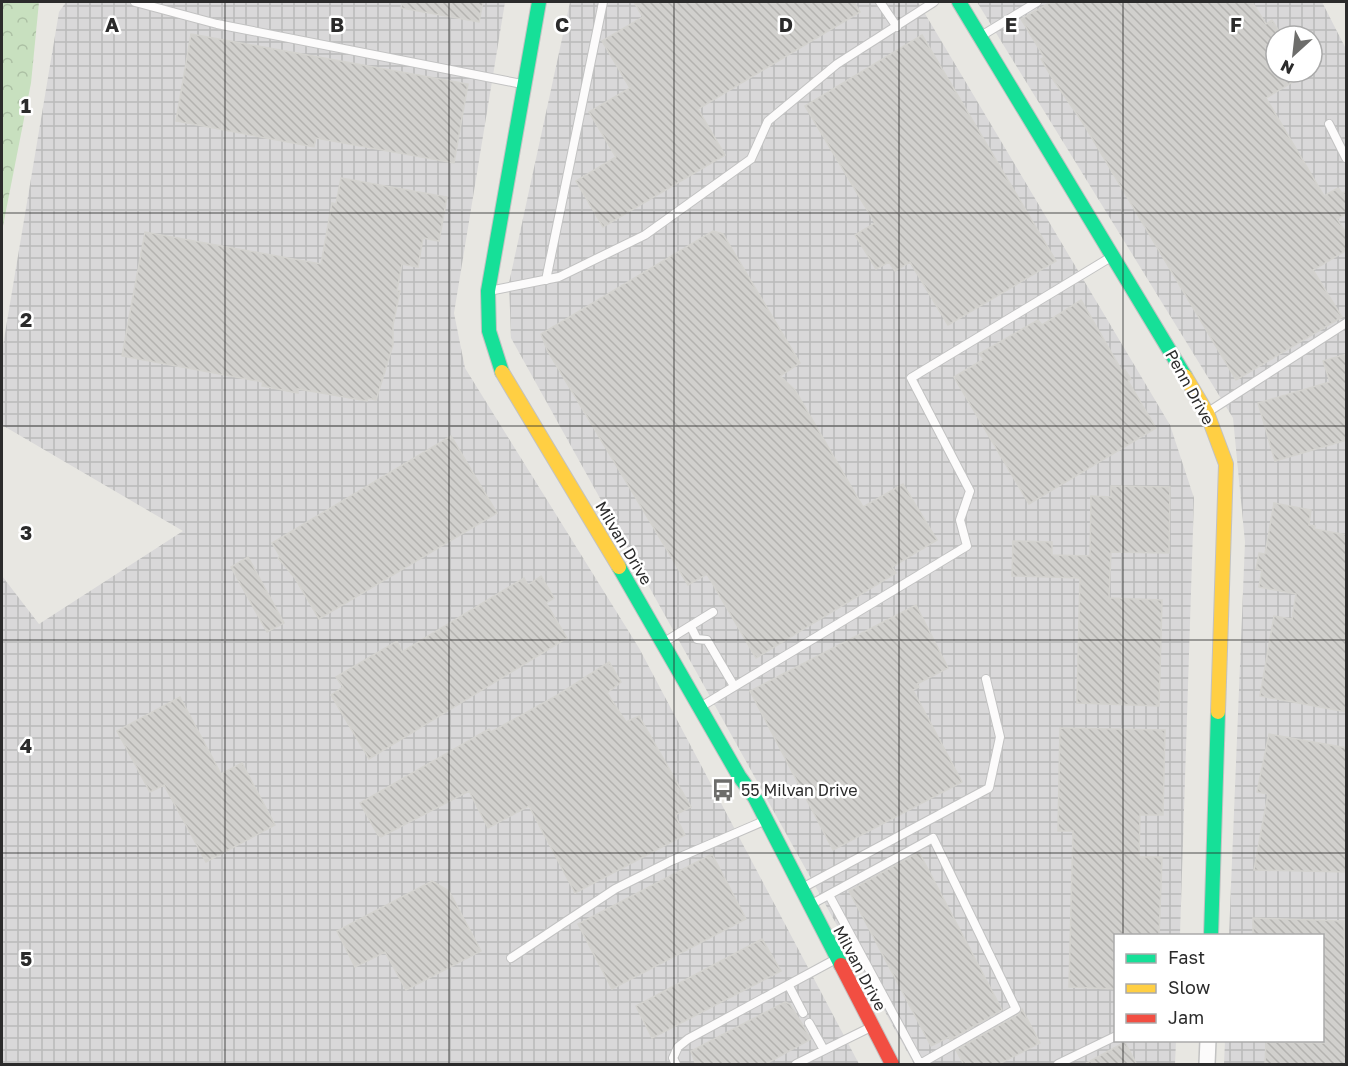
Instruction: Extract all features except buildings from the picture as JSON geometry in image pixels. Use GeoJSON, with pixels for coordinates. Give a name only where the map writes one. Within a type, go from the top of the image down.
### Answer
{"type":"FeatureCollection","features":[{"type":"Feature","properties":{"kind":"street","name":"Milvan Drive"},"geometry":{"type":"LineString","coordinates":[[539,2],[488,291],[489,331],[498,365],[664,642],[739,776],[754,798],[892,1065]]}},
{"type":"Feature","properties":{"kind":"street","name":"Penn Drive"},"geometry":{"type":"LineString","coordinates":[[959,2],[1207,412],[1226,464],[1211,934]]}},
{"type":"Feature","properties":{"kind":"street"},"geometry":{"type":"LineString","coordinates":[[1207,1065],[1208,1042]]}},
{"type":"Feature","properties":{"kind":"lane"},"geometry":{"type":"LineString","coordinates":[[135,2],[217,24],[523,84]]}},
{"type":"Feature","properties":{"kind":"lane"},"geometry":{"type":"LineString","coordinates":[[546,280],[603,2]]}},
{"type":"Feature","properties":{"kind":"lane"},"geometry":{"type":"LineString","coordinates":[[880,2],[897,27]]}},
{"type":"Feature","properties":{"kind":"lane"},"geometry":{"type":"LineString","coordinates":[[488,291],[559,277],[645,235],[752,159],[768,121],[837,64],[934,2]]}},
{"type":"Feature","properties":{"kind":"lane"},"geometry":{"type":"LineString","coordinates":[[980,37],[1037,2]]}},
{"type":"Feature","properties":{"kind":"lane"},"geometry":{"type":"LineString","coordinates":[[1329,124],[1347,158]]}},
{"type":"Feature","properties":{"kind":"lane"},"geometry":{"type":"LineString","coordinates":[[701,707],[967,546],[960,520],[970,491],[911,378],[1112,256]]}},
{"type":"Feature","properties":{"kind":"lane"},"geometry":{"type":"LineString","coordinates":[[1207,412],[1347,322]]}},
{"type":"Feature","properties":{"kind":"lane"},"geometry":{"type":"LineString","coordinates":[[664,642],[713,612]]}},
{"type":"Feature","properties":{"kind":"lane"},"geometry":{"type":"LineString","coordinates":[[691,627],[697,639],[707,640],[734,686]]}},
{"type":"Feature","properties":{"kind":"lane"},"geometry":{"type":"LineString","coordinates":[[800,889],[990,788],[1000,737],[986,679]]}},
{"type":"Feature","properties":{"kind":"lane"},"geometry":{"type":"LineString","coordinates":[[511,958],[615,889],[671,861],[764,821]]}},
{"type":"Feature","properties":{"kind":"lane"},"geometry":{"type":"LineString","coordinates":[[809,906],[933,838],[1016,1009],[920,1064],[829,896]]}},
{"type":"Feature","properties":{"kind":"lane"},"geometry":{"type":"LineString","coordinates":[[676,1065],[673,1058],[678,1047],[688,1039],[837,959]]}},
{"type":"Feature","properties":{"kind":"lane"},"geometry":{"type":"LineString","coordinates":[[852,988],[873,977]]}},
{"type":"Feature","properties":{"kind":"lane"},"geometry":{"type":"LineString","coordinates":[[789,986],[803,1013]]}},
{"type":"Feature","properties":{"kind":"lane"},"geometry":{"type":"LineString","coordinates":[[809,1023],[824,1050]]}},
{"type":"Feature","properties":{"kind":"lane"},"geometry":{"type":"LineString","coordinates":[[796,1065],[872,1027]]}},
{"type":"Feature","properties":{"kind":"lane"},"geometry":{"type":"LineString","coordinates":[[1058,1065],[1114,1037]]}},
{"type":"Feature","properties":{"kind":"shaded area"},"geometry":{"type":"Polygon","coordinates":[[[66,2],[505,2],[454,313],[465,368],[639,648],[859,1064],[2,1064],[2,576],[39,624],[183,531],[2,425],[2,351],[59,12],[66,2]]]}},
{"type":"Feature","properties":{"kind":"shaded area"},"geometry":{"type":"Polygon","coordinates":[[[570,2],[918,2],[1170,425],[1194,498],[1180,934],[1114,934],[1114,1042],[1176,1042],[1175,1064],[914,1064],[511,338],[509,283],[570,2]]]}},
{"type":"Feature","properties":{"kind":"shaded area"},"geometry":{"type":"Polygon","coordinates":[[[977,2],[1322,2],[1346,49],[1346,1064],[1224,1064],[1225,1042],[1324,1042],[1324,934],[1229,934],[1245,542],[1233,418],[977,2]]]}},
{"type":"Feature","properties":{"kind":"green space"},"geometry":{"type":"Polygon","coordinates":[[[2,2],[39,2],[31,83],[2,231],[2,2]]]}},
{"type":"Feature","properties":{"kind":"traffic: fast"},"geometry":{"type":"LineString","coordinates":[[502,372],[489,331],[488,291],[539,2]]}},
{"type":"Feature","properties":{"kind":"traffic: fast"},"geometry":{"type":"LineString","coordinates":[[959,2],[1185,376]]}},
{"type":"Feature","properties":{"kind":"traffic: fast"},"geometry":{"type":"LineString","coordinates":[[619,567],[739,776],[755,798],[841,965]]}},
{"type":"Feature","properties":{"kind":"traffic: fast"},"geometry":{"type":"LineString","coordinates":[[1211,934],[1218,712]]}},
{"type":"Feature","properties":{"kind":"traffic: slow"},"geometry":{"type":"LineString","coordinates":[[502,372],[619,567]]}},
{"type":"Feature","properties":{"kind":"traffic: slow"},"geometry":{"type":"LineString","coordinates":[[1185,376],[1207,413],[1226,464],[1218,712]]}},
{"type":"Feature","properties":{"kind":"traffic: jam"},"geometry":{"type":"LineString","coordinates":[[841,965],[892,1064]]}},
{"type":"Feature","properties":{"kind":"place","name":"55 Milvan Drive"},"geometry":{"type":"Point","coordinates":[723,790]}}]}
